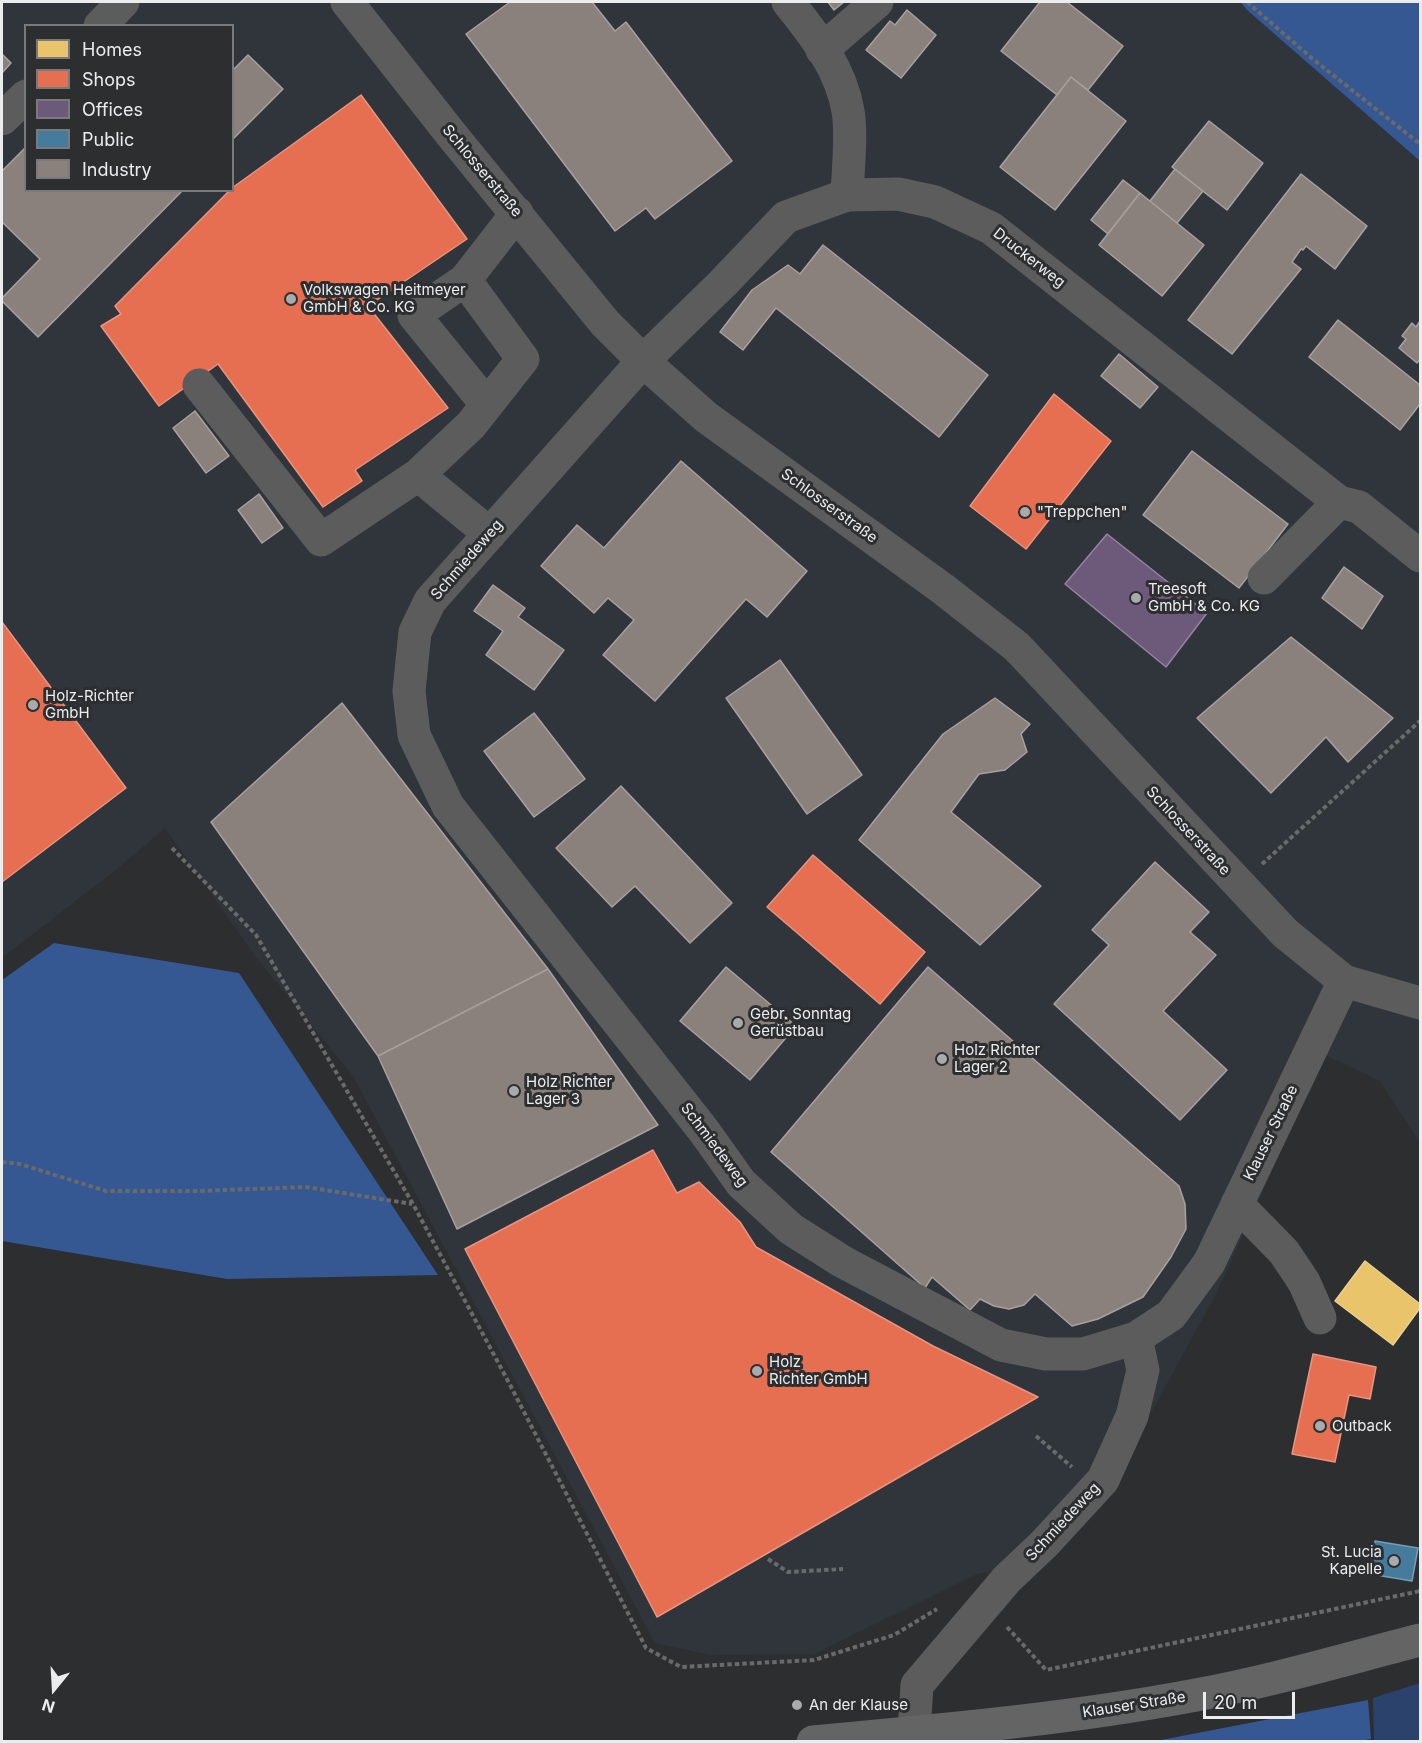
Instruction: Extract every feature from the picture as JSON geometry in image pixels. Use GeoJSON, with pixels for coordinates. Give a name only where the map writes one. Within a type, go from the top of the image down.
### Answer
{"type":"FeatureCollection","features":[{"type":"Feature","properties":{"kind":"main road","name":"Klauser Straße"},"geometry":{"type":"LineString","coordinates":[[813,1742],[969,1728],[1196,1695],[1296,1673],[1420,1640]]}},
{"type":"Feature","properties":{"kind":"street"},"geometry":{"type":"LineString","coordinates":[[102,24],[123,2]]}},
{"type":"Feature","properties":{"kind":"street","name":"Schlosserstraße"},"geometry":{"type":"LineString","coordinates":[[347,2],[605,323],[706,417],[943,589],[1017,647],[1285,933],[1344,981]]}},
{"type":"Feature","properties":{"kind":"street"},"geometry":{"type":"LineString","coordinates":[[788,2],[813,33],[842,84],[848,113],[847,195]]}},
{"type":"Feature","properties":{"kind":"street"},"geometry":{"type":"LineString","coordinates":[[822,50],[878,2]]}},
{"type":"Feature","properties":{"kind":"street"},"geometry":{"type":"LineString","coordinates":[[2,119],[24,98]]}},
{"type":"Feature","properties":{"kind":"street","name":"Druckerweg"},"geometry":{"type":"LineString","coordinates":[[644,361],[786,217],[847,195],[898,194],[935,202],[991,228],[1339,502],[1359,507],[1420,556]]}},
{"type":"Feature","properties":{"kind":"street"},"geometry":{"type":"LineString","coordinates":[[487,405],[414,315],[465,280],[517,213]]}},
{"type":"Feature","properties":{"kind":"street"},"geometry":{"type":"LineString","coordinates":[[199,385],[321,540],[418,475],[471,425],[524,359],[465,280]]}},
{"type":"Feature","properties":{"kind":"street","name":"Schmiedeweg"},"geometry":{"type":"LineString","coordinates":[[644,361],[430,601],[415,633],[409,691],[414,735],[448,806],[704,1131],[741,1183],[791,1229],[843,1262],[1001,1345],[1046,1354],[1083,1354],[1137,1338],[1143,1370],[1132,1416],[1103,1480],[1044,1544],[1007,1579],[917,1685],[914,1733]]}},
{"type":"Feature","properties":{"kind":"street"},"geometry":{"type":"LineString","coordinates":[[418,475],[490,534]]}},
{"type":"Feature","properties":{"kind":"street"},"geometry":{"type":"LineString","coordinates":[[1264,578],[1339,502]]}},
{"type":"Feature","properties":{"kind":"street"},"geometry":{"type":"LineString","coordinates":[[1344,981],[1420,1003]]}},
{"type":"Feature","properties":{"kind":"street","name":"Klauser Straße"},"geometry":{"type":"LineString","coordinates":[[1137,1338],[1171,1315],[1209,1263],[1344,981]]}},
{"type":"Feature","properties":{"kind":"street"},"geometry":{"type":"LineString","coordinates":[[1237,1204],[1284,1252],[1304,1282],[1320,1318]]}},
{"type":"Feature","properties":{"kind":"path"},"geometry":{"type":"LineString","coordinates":[[1247,2],[1314,60],[1420,144]]}},
{"type":"Feature","properties":{"kind":"path"},"geometry":{"type":"LineString","coordinates":[[1239,885],[1420,721]]}},
{"type":"Feature","properties":{"kind":"path"},"geometry":{"type":"LineString","coordinates":[[172,848],[256,935],[413,1204],[646,1648],[681,1667],[814,1660],[894,1635],[944,1604]]}},
{"type":"Feature","properties":{"kind":"path"},"geometry":{"type":"LineString","coordinates":[[2,1162],[20,1164],[106,1191],[198,1191],[306,1187],[413,1204]]}},
{"type":"Feature","properties":{"kind":"path"},"geometry":{"type":"LineString","coordinates":[[1036,1436],[1073,1468]]}},
{"type":"Feature","properties":{"kind":"path"},"geometry":{"type":"LineString","coordinates":[[768,1559],[788,1572],[843,1569]]}},
{"type":"Feature","properties":{"kind":"path"},"geometry":{"type":"LineString","coordinates":[[986,1604],[1046,1670],[1420,1591]]}},
{"type":"Feature","properties":{"kind":"shaded area"},"geometry":{"type":"Polygon","coordinates":[[[2,2],[1238,2],[1420,161],[1420,1143],[1380,1081],[1325,1055],[1216,1294],[1105,1497],[1037,1564],[977,1574],[814,1654],[710,1655],[655,1643],[353,1076],[256,957],[165,828],[117,869],[2,958],[2,2]]]}},
{"type":"Feature","properties":{"kind":"shaded area"},"geometry":{"type":"Polygon","coordinates":[[[1240,2],[1420,2],[1420,161],[1247,10],[1240,2]]]}},
{"type":"Feature","properties":{"kind":"shaded area"},"geometry":{"type":"Polygon","coordinates":[[[54,943],[239,973],[438,1275],[227,1279],[2,1241],[2,980],[54,943]]]}},
{"type":"Feature","properties":{"kind":"shaded area"},"geometry":{"type":"Polygon","coordinates":[[[1420,1683],[1420,1741],[1367,1741],[1374,1740],[1373,1698],[1420,1683]]]}},
{"type":"Feature","properties":{"kind":"shaded area"},"geometry":{"type":"Polygon","coordinates":[[[1368,1700],[1371,1739],[1353,1742],[1156,1741],[1368,1700]]]}},
{"type":"Feature","properties":{"kind":"building: Homes"},"geometry":{"type":"Polygon","coordinates":[[[1365,1261],[1420,1304],[1420,1308],[1393,1345],[1335,1301],[1365,1261]]]}},
{"type":"Feature","properties":{"kind":"building: Shops"},"geometry":{"type":"Polygon","coordinates":[[[361,95],[467,239],[368,306],[448,408],[355,470],[362,481],[323,507],[218,364],[159,406],[101,326],[121,314],[115,306],[228,192],[234,192],[234,187],[361,95]]]}},
{"type":"Feature","properties":{"kind":"building: Shops"},"geometry":{"type":"Polygon","coordinates":[[[1054,394],[1111,441],[1026,549],[970,506],[1054,394]]]}},
{"type":"Feature","properties":{"kind":"building: Shops","name":"Holz-Richter GmbH"},"geometry":{"type":"Polygon","coordinates":[[[2,622],[126,788],[2,882],[2,622]]]}},
{"type":"Feature","properties":{"kind":"building: Shops"},"geometry":{"type":"Polygon","coordinates":[[[813,855],[925,952],[880,1004],[767,907],[813,855]]]}},
{"type":"Feature","properties":{"kind":"building: Shops","name":"Holz Richter GmbH"},"geometry":{"type":"Polygon","coordinates":[[[653,1150],[677,1193],[699,1182],[740,1222],[756,1247],[933,1346],[1038,1397],[657,1617],[465,1249],[653,1150]]]}},
{"type":"Feature","properties":{"kind":"building: Shops","name":"Outback"},"geometry":{"type":"Polygon","coordinates":[[[1313,1354],[1376,1367],[1370,1399],[1349,1395],[1335,1462],[1292,1454],[1313,1354]]]}},
{"type":"Feature","properties":{"kind":"building: Offices","name":"Treesoft GmbH & Co. KG"},"geometry":{"type":"Polygon","coordinates":[[[1107,534],[1207,613],[1166,667],[1065,584],[1107,534]]]}},
{"type":"Feature","properties":{"kind":"building: Public","name":"St. Lucia Kapelle"},"geometry":{"type":"Polygon","coordinates":[[[1375,1541],[1418,1548],[1412,1581],[1370,1574],[1375,1541]]]}},
{"type":"Feature","properties":{"kind":"building: Industry"},"geometry":{"type":"Polygon","coordinates":[[[510,2],[592,2],[615,31],[626,22],[732,161],[655,219],[646,208],[615,231],[466,34],[510,2]]]}},
{"type":"Feature","properties":{"kind":"building: Industry"},"geometry":{"type":"Polygon","coordinates":[[[828,2],[844,2],[834,10],[828,2]]]}},
{"type":"Feature","properties":{"kind":"building: Industry"},"geometry":{"type":"Polygon","coordinates":[[[1040,2],[1067,2],[1123,46],[1088,90],[1071,77],[1057,95],[1001,51],[1040,2]]]}},
{"type":"Feature","properties":{"kind":"building: Industry"},"geometry":{"type":"Polygon","coordinates":[[[907,10],[936,35],[901,78],[866,50],[890,21],[895,25],[907,10]]]}},
{"type":"Feature","properties":{"kind":"building: Industry"},"geometry":{"type":"Polygon","coordinates":[[[2,54],[11,63],[2,73],[2,54]]]}},
{"type":"Feature","properties":{"kind":"building: Industry"},"geometry":{"type":"Polygon","coordinates":[[[248,55],[283,89],[234,138],[234,69],[248,55]]]}},
{"type":"Feature","properties":{"kind":"building: Industry"},"geometry":{"type":"Polygon","coordinates":[[[1071,77],[1126,121],[1055,210],[1000,167],[1071,77]]]}},
{"type":"Feature","properties":{"kind":"building: Industry"},"geometry":{"type":"Polygon","coordinates":[[[1209,121],[1263,163],[1227,210],[1172,167],[1209,121]]]}},
{"type":"Feature","properties":{"kind":"building: Industry"},"geometry":{"type":"Polygon","coordinates":[[[24,149],[24,192],[181,192],[38,337],[2,301],[2,298],[40,259],[2,222],[2,171],[24,149]]]}},
{"type":"Feature","properties":{"kind":"building: Industry"},"geometry":{"type":"Polygon","coordinates":[[[1175,169],[1203,191],[1177,223],[1150,201],[1175,169]]]}},
{"type":"Feature","properties":{"kind":"building: Industry"},"geometry":{"type":"Polygon","coordinates":[[[1301,174],[1367,226],[1335,269],[1306,246],[1303,250],[1301,249],[1292,262],[1301,269],[1232,354],[1188,320],[1301,174]]]}},
{"type":"Feature","properties":{"kind":"building: Industry"},"geometry":{"type":"Polygon","coordinates":[[[1123,180],[1140,193],[1108,234],[1091,220],[1123,180]]]}},
{"type":"Feature","properties":{"kind":"building: Industry"},"geometry":{"type":"Polygon","coordinates":[[[1140,193],[1204,245],[1162,296],[1099,245],[1140,193]]]}},
{"type":"Feature","properties":{"kind":"building: Industry"},"geometry":{"type":"Polygon","coordinates":[[[823,245],[988,375],[939,437],[776,308],[743,350],[720,332],[752,290],[788,265],[800,274],[823,245]]]}},
{"type":"Feature","properties":{"kind":"building: Industry"},"geometry":{"type":"Polygon","coordinates":[[[1338,320],[1420,385],[1420,404],[1400,430],[1309,357],[1338,320]]]}},
{"type":"Feature","properties":{"kind":"building: Industry"},"geometry":{"type":"Polygon","coordinates":[[[1420,321],[1420,359],[1417,363],[1399,348],[1406,339],[1402,336],[1412,323],[1416,327],[1420,321]]]}},
{"type":"Feature","properties":{"kind":"building: Industry"},"geometry":{"type":"Polygon","coordinates":[[[1119,354],[1158,387],[1140,408],[1101,376],[1119,354]]]}},
{"type":"Feature","properties":{"kind":"building: Industry"},"geometry":{"type":"Polygon","coordinates":[[[195,411],[229,456],[206,473],[173,428],[195,411]]]}},
{"type":"Feature","properties":{"kind":"building: Industry"},"geometry":{"type":"Polygon","coordinates":[[[1192,451],[1288,524],[1239,588],[1143,515],[1192,451]]]}},
{"type":"Feature","properties":{"kind":"building: Industry"},"geometry":{"type":"Polygon","coordinates":[[[681,461],[807,571],[767,617],[746,599],[655,701],[603,655],[634,620],[608,598],[594,613],[541,566],[577,525],[604,548],[681,461]]]}},
{"type":"Feature","properties":{"kind":"building: Industry"},"geometry":{"type":"Polygon","coordinates":[[[259,494],[283,528],[262,543],[238,510],[259,494]]]}},
{"type":"Feature","properties":{"kind":"building: Industry"},"geometry":{"type":"Polygon","coordinates":[[[1344,567],[1383,596],[1362,629],[1322,598],[1344,567]]]}},
{"type":"Feature","properties":{"kind":"building: Industry"},"geometry":{"type":"Polygon","coordinates":[[[493,585],[525,608],[518,617],[564,650],[534,690],[486,655],[503,631],[474,611],[493,585]]]}},
{"type":"Feature","properties":{"kind":"building: Industry"},"geometry":{"type":"Polygon","coordinates":[[[1291,637],[1393,718],[1348,762],[1326,737],[1271,793],[1197,718],[1291,637]]]}},
{"type":"Feature","properties":{"kind":"building: Industry"},"geometry":{"type":"Polygon","coordinates":[[[780,660],[862,775],[807,814],[726,698],[780,660]]]}},
{"type":"Feature","properties":{"kind":"building: Industry"},"geometry":{"type":"Polygon","coordinates":[[[995,698],[1030,724],[1021,734],[1027,752],[1005,770],[979,774],[951,812],[1041,886],[980,945],[859,840],[943,734],[995,698]]]}},
{"type":"Feature","properties":{"kind":"building: Industry"},"geometry":{"type":"Polygon","coordinates":[[[342,703],[548,969],[378,1056],[211,822],[342,703]]]}},
{"type":"Feature","properties":{"kind":"building: Industry"},"geometry":{"type":"Polygon","coordinates":[[[534,713],[585,779],[534,817],[484,751],[534,713]]]}},
{"type":"Feature","properties":{"kind":"building: Industry"},"geometry":{"type":"Polygon","coordinates":[[[621,786],[732,903],[690,943],[635,886],[612,907],[556,848],[621,786]]]}},
{"type":"Feature","properties":{"kind":"building: Industry"},"geometry":{"type":"Polygon","coordinates":[[[1155,862],[1209,912],[1190,932],[1216,955],[1163,1011],[1227,1070],[1180,1120],[1054,1004],[1109,945],[1092,930],[1155,862]]]}},
{"type":"Feature","properties":{"kind":"building: Industry","name":"Gebr. Sonntag Gerüstbau"},"geometry":{"type":"Polygon","coordinates":[[[726,967],[796,1026],[750,1080],[680,1021],[726,967]]]}},
{"type":"Feature","properties":{"kind":"building: Industry","name":"Holz Richter Lager 2"},"geometry":{"type":"Polygon","coordinates":[[[928,967],[1179,1186],[1185,1204],[1186,1229],[1171,1257],[1143,1297],[1098,1319],[1072,1326],[1035,1294],[1024,1305],[1009,1309],[994,1306],[980,1299],[970,1310],[932,1277],[925,1288],[771,1152],[928,967]]]}},
{"type":"Feature","properties":{"kind":"building: Industry","name":"Holz Richter Lager 3"},"geometry":{"type":"Polygon","coordinates":[[[548,969],[658,1125],[457,1229],[378,1056],[548,969]]]}},
{"type":"Feature","properties":{"kind":"place","name":"Volkswagen Heitmeyer GmbH & Co. KG"},"geometry":{"type":"Point","coordinates":[291,299]}},
{"type":"Feature","properties":{"kind":"place","name":"\"Treppchen\""},"geometry":{"type":"Point","coordinates":[1025,512]}},
{"type":"Feature","properties":{"kind":"place","name":"Treesoft GmbH & Co. KG"},"geometry":{"type":"Point","coordinates":[1136,598]}},
{"type":"Feature","properties":{"kind":"place","name":"Holz-Richter GmbH"},"geometry":{"type":"Point","coordinates":[33,705]}},
{"type":"Feature","properties":{"kind":"place","name":"Gebr. Sonntag Gerüstbau"},"geometry":{"type":"Point","coordinates":[738,1023]}},
{"type":"Feature","properties":{"kind":"place","name":"Holz Richter Lager 2"},"geometry":{"type":"Point","coordinates":[942,1059]}},
{"type":"Feature","properties":{"kind":"place","name":"Holz Richter Lager 3"},"geometry":{"type":"Point","coordinates":[514,1091]}},
{"type":"Feature","properties":{"kind":"place","name":"Holz Richter GmbH"},"geometry":{"type":"Point","coordinates":[757,1371]}},
{"type":"Feature","properties":{"kind":"place","name":"Outback"},"geometry":{"type":"Point","coordinates":[1320,1426]}},
{"type":"Feature","properties":{"kind":"place","name":"St. Lucia Kapelle"},"geometry":{"type":"Point","coordinates":[1394,1561]}},
{"type":"Feature","properties":{"kind":"place","name":"An der Klause"},"geometry":{"type":"Point","coordinates":[797,1705]}}]}
